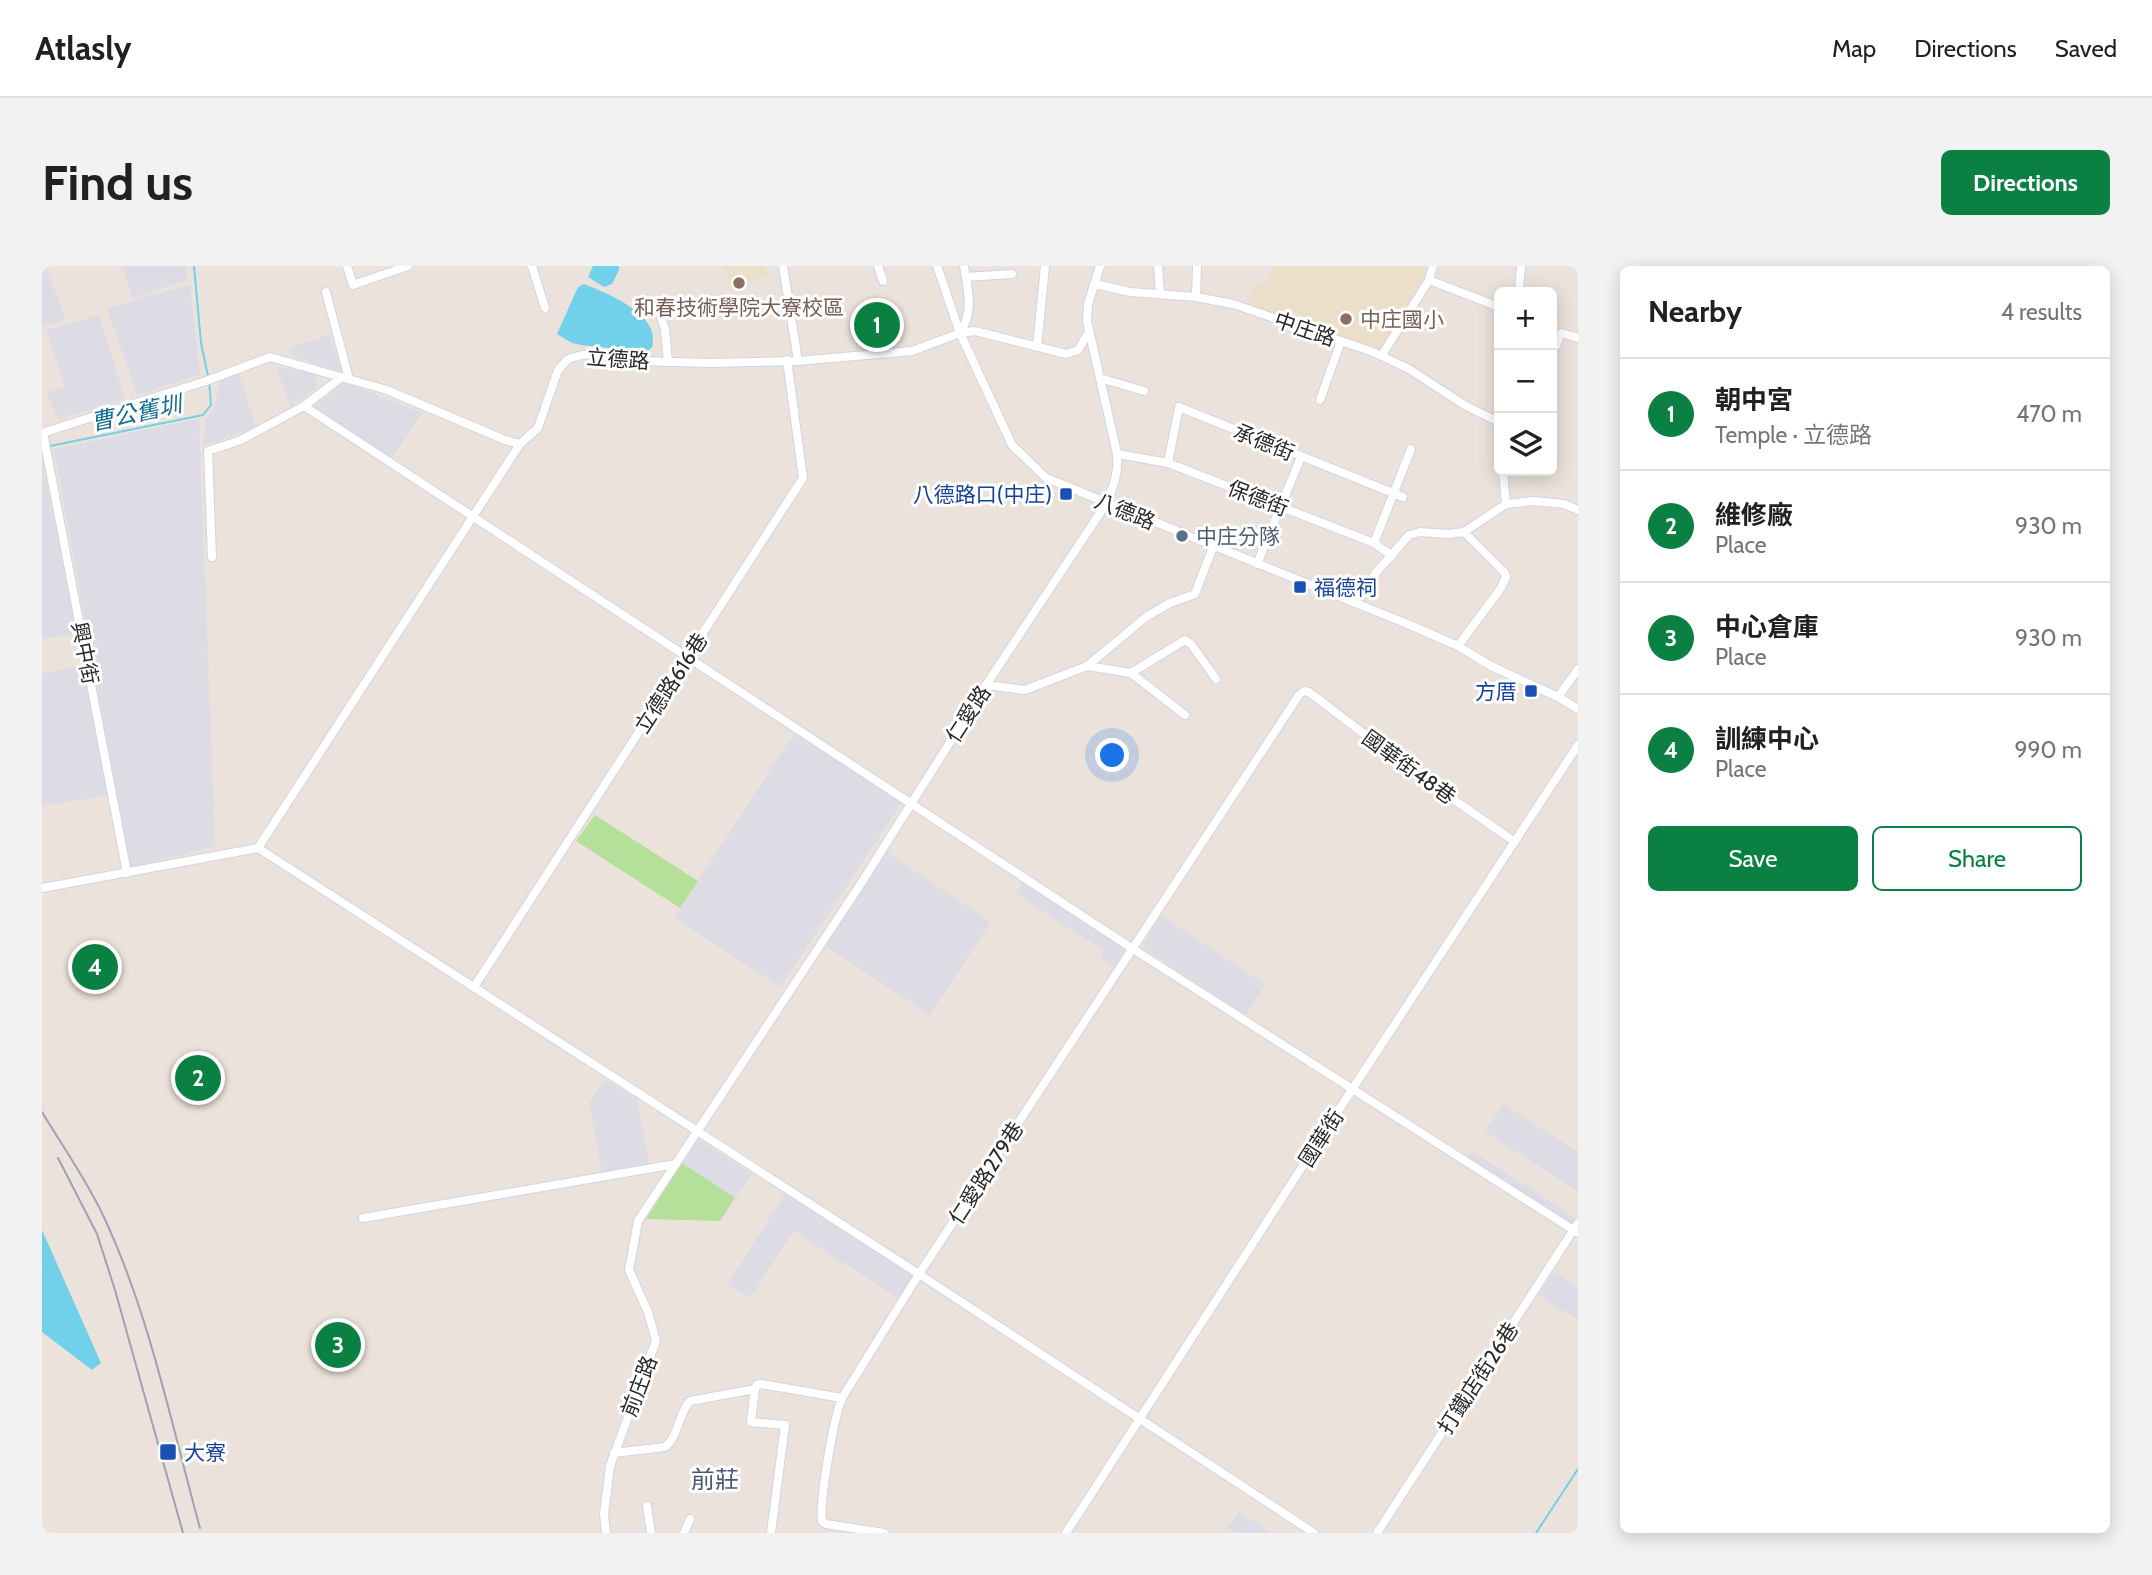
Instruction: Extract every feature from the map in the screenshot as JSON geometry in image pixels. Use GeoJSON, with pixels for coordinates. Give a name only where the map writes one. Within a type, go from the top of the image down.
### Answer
{"type":"FeatureCollection","features":[{"type":"Feature","properties":{"kind":"street"},"geometry":{"type":"LineString","coordinates":[[347,266],[352,285],[408,266]]}},
{"type":"Feature","properties":{"kind":"street"},"geometry":{"type":"LineString","coordinates":[[532,266],[545,308]]}},
{"type":"Feature","properties":{"kind":"street"},"geometry":{"type":"LineString","coordinates":[[783,266],[799,361]]}},
{"type":"Feature","properties":{"kind":"street"},"geometry":{"type":"LineString","coordinates":[[878,266],[883,281]]}},
{"type":"Feature","properties":{"kind":"street","name":"八德路"},"geometry":{"type":"LineString","coordinates":[[937,266],[960,333],[1012,445],[1045,478],[1458,646],[1490,666],[1578,709]]}},
{"type":"Feature","properties":{"kind":"street"},"geometry":{"type":"LineString","coordinates":[[960,333],[968,321],[970,295],[964,266]]}},
{"type":"Feature","properties":{"kind":"street"},"geometry":{"type":"LineString","coordinates":[[1037,347],[1045,266]]}},
{"type":"Feature","properties":{"kind":"street","name":"仁愛路"},"geometry":{"type":"LineString","coordinates":[[696,1132],[860,885],[986,685],[1106,504],[1117,478],[1118,454],[1086,313],[1100,266]]}},
{"type":"Feature","properties":{"kind":"street"},"geometry":{"type":"LineString","coordinates":[[1158,266],[1160,294]]}},
{"type":"Feature","properties":{"kind":"street"},"geometry":{"type":"LineString","coordinates":[[1196,296],[1197,266]]}},
{"type":"Feature","properties":{"kind":"street"},"geometry":{"type":"LineString","coordinates":[[1382,355],[1429,280],[1433,266]]}},
{"type":"Feature","properties":{"kind":"street"},"geometry":{"type":"LineString","coordinates":[[1519,287],[1521,266]]}},
{"type":"Feature","properties":{"kind":"street"},"geometry":{"type":"LineString","coordinates":[[966,277],[1012,274]]}},
{"type":"Feature","properties":{"kind":"street"},"geometry":{"type":"LineString","coordinates":[[1429,280],[1494,305]]}},
{"type":"Feature","properties":{"kind":"street","name":"中庄路"},"geometry":{"type":"LineString","coordinates":[[1095,284],[1118,290],[1196,296],[1233,304],[1382,355],[1466,406],[1494,419]]}},
{"type":"Feature","properties":{"kind":"street"},"geometry":{"type":"LineString","coordinates":[[326,292],[346,378]]}},
{"type":"Feature","properties":{"kind":"street"},"geometry":{"type":"LineString","coordinates":[[658,309],[665,329],[668,362]]}},
{"type":"Feature","properties":{"kind":"street","name":"立德路"},"geometry":{"type":"LineString","coordinates":[[258,848],[520,444],[538,429],[555,376],[568,359],[596,354],[639,361],[668,362],[799,361],[912,351],[960,333],[975,331],[1066,354],[1078,350],[1089,332]]}},
{"type":"Feature","properties":{"kind":"street"},"geometry":{"type":"LineString","coordinates":[[1557,331],[1578,338]]}},
{"type":"Feature","properties":{"kind":"street"},"geometry":{"type":"LineString","coordinates":[[1557,343],[1561,333]]}},
{"type":"Feature","properties":{"kind":"street"},"geometry":{"type":"LineString","coordinates":[[1320,400],[1341,341]]}},
{"type":"Feature","properties":{"kind":"street"},"geometry":{"type":"LineString","coordinates":[[42,433],[270,357],[387,390],[520,444]]}},
{"type":"Feature","properties":{"kind":"street","name":"立德路616巷"},"geometry":{"type":"LineString","coordinates":[[474,987],[803,478],[787,360]]}},
{"type":"Feature","properties":{"kind":"street"},"geometry":{"type":"LineString","coordinates":[[212,557],[208,451],[241,440],[304,406],[346,378]]}},
{"type":"Feature","properties":{"kind":"street"},"geometry":{"type":"LineString","coordinates":[[1100,378],[1144,391]]}},
{"type":"Feature","properties":{"kind":"street"},"geometry":{"type":"LineString","coordinates":[[304,406],[1133,949],[1576,1229]]}},
{"type":"Feature","properties":{"kind":"street","name":"承德街"},"geometry":{"type":"LineString","coordinates":[[1168,463],[1179,407],[1403,497]]}},
{"type":"Feature","properties":{"kind":"street","name":"興中街"},"geometry":{"type":"LineString","coordinates":[[42,433],[127,873]]}},
{"type":"Feature","properties":{"kind":"street"},"geometry":{"type":"LineString","coordinates":[[1374,543],[1411,449]]}},
{"type":"Feature","properties":{"kind":"street","name":"保德街"},"geometry":{"type":"LineString","coordinates":[[1118,454],[1168,463],[1374,543],[1392,556]]}},
{"type":"Feature","properties":{"kind":"street"},"geometry":{"type":"LineString","coordinates":[[1256,564],[1301,457]]}},
{"type":"Feature","properties":{"kind":"street"},"geometry":{"type":"LineString","coordinates":[[1503,476],[1506,504]]}},
{"type":"Feature","properties":{"kind":"street"},"geometry":{"type":"LineString","coordinates":[[1355,603],[1409,535],[1420,532],[1464,532],[1506,504],[1534,501],[1564,504],[1578,510]]}},
{"type":"Feature","properties":{"kind":"street"},"geometry":{"type":"LineString","coordinates":[[1458,646],[1501,588],[1506,577],[1464,532]]}},
{"type":"Feature","properties":{"kind":"street"},"geometry":{"type":"LineString","coordinates":[[986,685],[1025,690],[1087,666],[1146,617],[1170,603],[1195,594],[1213,547]]}},
{"type":"Feature","properties":{"kind":"street"},"geometry":{"type":"LineString","coordinates":[[1131,673],[1185,640],[1191,644],[1216,679]]}},
{"type":"Feature","properties":{"kind":"street"},"geometry":{"type":"LineString","coordinates":[[1087,666],[1131,673],[1185,715]]}},
{"type":"Feature","properties":{"kind":"street"},"geometry":{"type":"LineString","coordinates":[[1558,697],[1578,669]]}},
{"type":"Feature","properties":{"kind":"street","name":"國華街48巷"},"geometry":{"type":"LineString","coordinates":[[1304,691],[1515,842]]}},
{"type":"Feature","properties":{"kind":"street","name":"仁愛路279巷"},"geometry":{"type":"LineString","coordinates":[[884,1533],[826,1524],[822,1521],[837,1410],[842,1398],[919,1275],[1304,691]]}},
{"type":"Feature","properties":{"kind":"street","name":"國華街"},"geometry":{"type":"LineString","coordinates":[[1066,1533],[1578,745]]}},
{"type":"Feature","properties":{"kind":"street"},"geometry":{"type":"LineString","coordinates":[[42,888],[258,848],[1314,1533]]}},
{"type":"Feature","properties":{"kind":"street","name":"前庄路"},"geometry":{"type":"LineString","coordinates":[[606,1533],[606,1489],[614,1453],[656,1341],[648,1312],[629,1270],[634,1237],[643,1211],[696,1132]]}},
{"type":"Feature","properties":{"kind":"street"},"geometry":{"type":"LineString","coordinates":[[363,1218],[676,1164]]}},
{"type":"Feature","properties":{"kind":"street","name":"打鐵店街26巷"},"geometry":{"type":"LineString","coordinates":[[1377,1533],[1576,1229]]}},
{"type":"Feature","properties":{"kind":"street","name":"前庄路"},"geometry":{"type":"LineString","coordinates":[[614,1453],[666,1447],[671,1442],[685,1406],[690,1401],[755,1389],[761,1384],[842,1398]]}},
{"type":"Feature","properties":{"kind":"street"},"geometry":{"type":"LineString","coordinates":[[755,1389],[751,1422],[785,1425],[771,1533]]}},
{"type":"Feature","properties":{"kind":"street"},"geometry":{"type":"LineString","coordinates":[[647,1506],[651,1533]]}},
{"type":"Feature","properties":{"kind":"street"},"geometry":{"type":"LineString","coordinates":[[684,1533],[690,1519]]}},
{"type":"Feature","properties":{"kind":"shaded area"},"geometry":{"type":"Polygon","coordinates":[[[42,266],[45,266],[66,319],[42,327],[42,266]]]}},
{"type":"Feature","properties":{"kind":"shaded area"},"geometry":{"type":"Polygon","coordinates":[[[123,266],[185,266],[187,280],[132,299],[123,266]]]}},
{"type":"Feature","properties":{"kind":"shaded area","name":"和春技術學院大寮校區"},"geometry":{"type":"Polygon","coordinates":[[[724,266],[765,266],[768,276],[731,289],[724,266]]]}},
{"type":"Feature","properties":{"kind":"shaded area","name":"中庄國小"},"geometry":{"type":"Polygon","coordinates":[[[1273,266],[1426,266],[1423,278],[1381,349],[1248,304],[1256,281],[1267,284],[1273,266]]]}},
{"type":"Feature","properties":{"kind":"shaded area"},"geometry":{"type":"Polygon","coordinates":[[[190,285],[200,374],[137,395],[107,308],[190,285]]]}},
{"type":"Feature","properties":{"kind":"shaded area"},"geometry":{"type":"Polygon","coordinates":[[[99,315],[125,399],[58,419],[46,393],[65,386],[46,330],[99,315]]]}},
{"type":"Feature","properties":{"kind":"shaded area"},"geometry":{"type":"Polygon","coordinates":[[[329,335],[342,372],[297,358],[287,349],[329,335]]]}},
{"type":"Feature","properties":{"kind":"shaded area"},"geometry":{"type":"Polygon","coordinates":[[[276,366],[315,374],[318,387],[290,407],[276,366]]]}},
{"type":"Feature","properties":{"kind":"shaded area"},"geometry":{"type":"Polygon","coordinates":[[[239,374],[256,427],[203,446],[206,417],[214,407],[221,380],[239,374]]]}},
{"type":"Feature","properties":{"kind":"shaded area"},"geometry":{"type":"Polygon","coordinates":[[[345,382],[422,413],[392,458],[313,407],[345,382]]]}},
{"type":"Feature","properties":{"kind":"shaded area"},"geometry":{"type":"Polygon","coordinates":[[[199,419],[215,846],[130,868],[54,449],[199,419]]]}},
{"type":"Feature","properties":{"kind":"shaded area"},"geometry":{"type":"Polygon","coordinates":[[[42,459],[76,633],[42,639],[42,459]]]}},
{"type":"Feature","properties":{"kind":"shaded area"},"geometry":{"type":"Polygon","coordinates":[[[83,666],[109,795],[42,806],[42,673],[83,666]]]}},
{"type":"Feature","properties":{"kind":"shaded area"},"geometry":{"type":"Polygon","coordinates":[[[797,734],[903,801],[780,987],[674,918],[785,747],[797,734]]]}},
{"type":"Feature","properties":{"kind":"shaded area"},"geometry":{"type":"Polygon","coordinates":[[[886,852],[991,922],[930,1015],[825,946],[886,852]]]}},
{"type":"Feature","properties":{"kind":"shaded area"},"geometry":{"type":"Polygon","coordinates":[[[1024,881],[1127,948],[1115,967],[1100,957],[1104,951],[1015,893],[1024,881]]]}},
{"type":"Feature","properties":{"kind":"shaded area"},"geometry":{"type":"Polygon","coordinates":[[[1161,916],[1265,984],[1246,1015],[1142,947],[1161,916]]]}},
{"type":"Feature","properties":{"kind":"shaded area"},"geometry":{"type":"Polygon","coordinates":[[[604,1079],[637,1099],[649,1164],[602,1174],[589,1103],[604,1079]]]}},
{"type":"Feature","properties":{"kind":"shaded area"},"geometry":{"type":"Polygon","coordinates":[[[1504,1104],[1578,1152],[1578,1192],[1485,1131],[1504,1104]]]}},
{"type":"Feature","properties":{"kind":"shaded area"},"geometry":{"type":"Polygon","coordinates":[[[698,1139],[752,1174],[735,1198],[682,1163],[698,1139]]]}},
{"type":"Feature","properties":{"kind":"shaded area"},"geometry":{"type":"Polygon","coordinates":[[[1472,1151],[1577,1219],[1570,1229],[1466,1160],[1472,1151]]]}},
{"type":"Feature","properties":{"kind":"shaded area"},"geometry":{"type":"Polygon","coordinates":[[[785,1194],[914,1276],[898,1298],[794,1231],[750,1298],[727,1285],[785,1194]]]}},
{"type":"Feature","properties":{"kind":"shaded area"},"geometry":{"type":"Polygon","coordinates":[[[1554,1272],[1578,1287],[1578,1320],[1538,1295],[1554,1272]]]}},
{"type":"Feature","properties":{"kind":"shaded area"},"geometry":{"type":"Polygon","coordinates":[[[1239,1512],[1271,1533],[1235,1533],[1227,1528],[1239,1512]]]}},
{"type":"Feature","properties":{"kind":"green space"},"geometry":{"type":"Polygon","coordinates":[[[595,815],[698,881],[680,908],[576,841],[595,815]]]}},
{"type":"Feature","properties":{"kind":"green space"},"geometry":{"type":"Polygon","coordinates":[[[682,1163],[735,1198],[720,1221],[646,1219],[682,1163]]]}},
{"type":"Feature","properties":{"kind":"water"},"geometry":{"type":"Polygon","coordinates":[[[593,266],[619,266],[619,270],[612,284],[604,287],[588,277],[593,266]]]}},
{"type":"Feature","properties":{"kind":"water"},"geometry":{"type":"Polygon","coordinates":[[[584,284],[627,304],[637,312],[651,329],[651,349],[645,352],[581,345],[557,334],[578,287],[584,284]]]}},
{"type":"Feature","properties":{"kind":"water"},"geometry":{"type":"Polygon","coordinates":[[[42,1230],[101,1363],[92,1370],[42,1332],[42,1230]]]}},
{"type":"Feature","properties":{"kind":"waterway","name":"曹公舊圳"},"geometry":{"type":"LineString","coordinates":[[194,266],[201,343],[208,376]]}},
{"type":"Feature","properties":{"kind":"waterway","name":"曹公舊圳"},"geometry":{"type":"LineString","coordinates":[[50,446],[203,415],[211,405],[209,381]]}},
{"type":"Feature","properties":{"kind":"waterway"},"geometry":{"type":"LineString","coordinates":[[1536,1533],[1578,1469]]}},
{"type":"Feature","properties":{"kind":"railway"},"geometry":{"type":"LineString","coordinates":[[42,1112],[88,1187],[119,1251],[158,1368],[200,1528]]}},
{"type":"Feature","properties":{"kind":"railway"},"geometry":{"type":"LineString","coordinates":[[58,1158],[97,1234],[183,1533]]}},
{"type":"Feature","properties":{"kind":"place","name":"和春技術學院大寮校區"},"geometry":{"type":"Point","coordinates":[739,283]}},
{"type":"Feature","properties":{"kind":"place","name":"中庄國小"},"geometry":{"type":"Point","coordinates":[1346,319]}},
{"type":"Feature","properties":{"kind":"place","name":"朝中宮"},"geometry":{"type":"Point","coordinates":[877,325]}},
{"type":"Feature","properties":{"kind":"place","name":"八德路口(中庄)"},"geometry":{"type":"Point","coordinates":[1066,494]}},
{"type":"Feature","properties":{"kind":"place","name":"中庄分隊"},"geometry":{"type":"Point","coordinates":[1182,536]}},
{"type":"Feature","properties":{"kind":"place","name":"福德祠"},"geometry":{"type":"Point","coordinates":[1300,587]}},
{"type":"Feature","properties":{"kind":"place","name":"方厝"},"geometry":{"type":"Point","coordinates":[1531,691]}},
{"type":"Feature","properties":{"kind":"place","name":"訓練中心"},"geometry":{"type":"Point","coordinates":[95,967]}},
{"type":"Feature","properties":{"kind":"place","name":"維修廠"},"geometry":{"type":"Point","coordinates":[198,1078]}},
{"type":"Feature","properties":{"kind":"place","name":"中心倉庫"},"geometry":{"type":"Point","coordinates":[338,1345]}},
{"type":"Feature","properties":{"kind":"place","name":"大寮"},"geometry":{"type":"Point","coordinates":[168,1452]}},
{"type":"Feature","properties":{"kind":"district","name":"前莊"},"geometry":{"type":"Point","coordinates":[715,1479]}}]}
